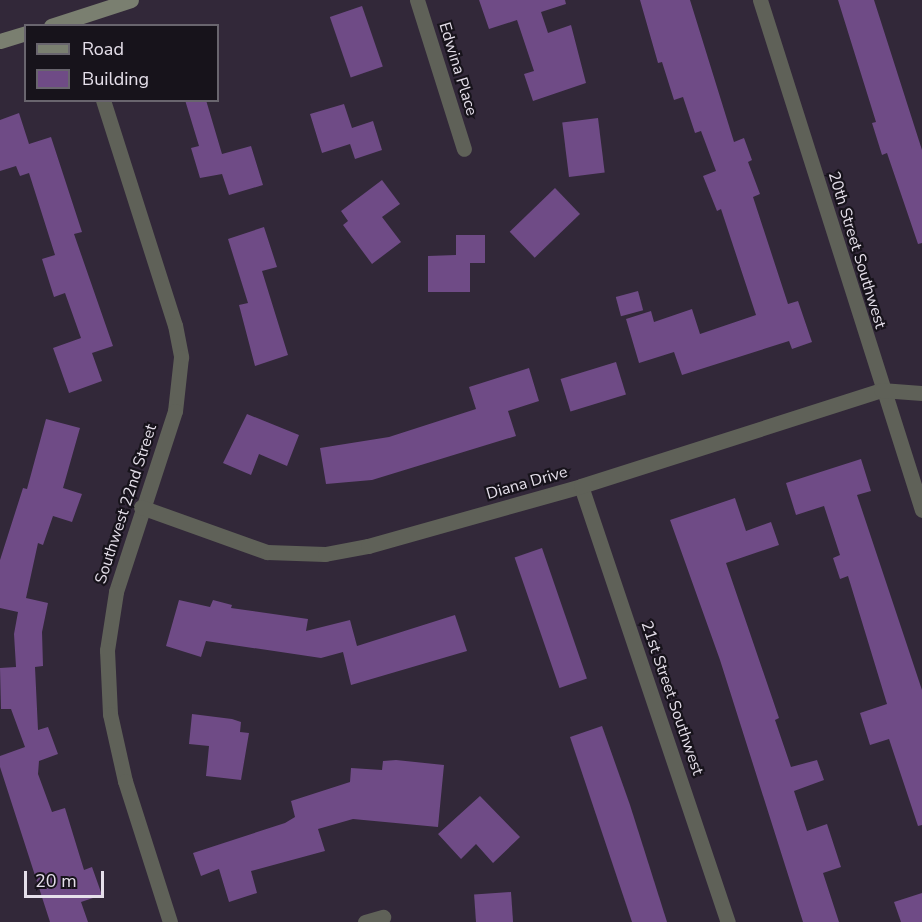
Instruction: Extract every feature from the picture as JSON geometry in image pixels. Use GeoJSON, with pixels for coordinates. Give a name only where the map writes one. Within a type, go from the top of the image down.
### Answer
{"type":"FeatureCollection","features":[{"type":"Feature","properties":{"kind":"main road"},"geometry":{"type":"LineString","coordinates":[[77,22],[131,0]]}},
{"type":"Feature","properties":{"kind":"main road"},"geometry":{"type":"LineString","coordinates":[[0,41],[24,34]]}},
{"type":"Feature","properties":{"kind":"street","name":"Edwina Place"},"geometry":{"type":"LineString","coordinates":[[417,0],[464,149]]}},
{"type":"Feature","properties":{"kind":"street","name":"20th Street Southwest"},"geometry":{"type":"LineString","coordinates":[[760,0],[881,390],[922,510]]}},
{"type":"Feature","properties":{"kind":"street","name":"Southwest 22nd Street"},"geometry":{"type":"LineString","coordinates":[[104,102],[175,325],[181,357],[175,411],[141,507],[116,592],[107,650],[106,688],[125,781],[170,922]]}},
{"type":"Feature","properties":{"kind":"street","name":"Diana Drive"},"geometry":{"type":"LineString","coordinates":[[141,507],[267,552],[325,554],[369,546],[581,486],[881,390],[922,393]]}},
{"type":"Feature","properties":{"kind":"street","name":"21st Street Southwest"},"geometry":{"type":"LineString","coordinates":[[581,486],[728,922]]}},
{"type":"Feature","properties":{"kind":"street"},"geometry":{"type":"LineString","coordinates":[[365,922],[382,917]]}},
{"type":"Feature","properties":{"kind":"building"},"geometry":{"type":"Polygon","coordinates":[[[479,0],[565,0],[566,4],[541,12],[548,33],[571,25],[586,83],[533,101],[524,74],[534,71],[517,20],[489,29],[479,0]]]}},
{"type":"Feature","properties":{"kind":"building"},"geometry":{"type":"Polygon","coordinates":[[[640,0],[690,0],[734,142],[744,138],[752,160],[748,162],[760,194],[753,197],[788,304],[798,301],[812,342],[792,349],[789,341],[682,375],[674,352],[639,363],[626,319],[651,311],[654,322],[692,309],[700,334],[756,315],[721,209],[717,211],[703,176],[716,171],[701,131],[695,133],[683,97],[674,100],[662,62],[658,63],[640,0]]]}},
{"type":"Feature","properties":{"kind":"building"},"geometry":{"type":"Polygon","coordinates":[[[838,0],[874,0],[922,150],[922,243],[918,244],[887,153],[882,155],[872,123],[876,122],[838,0]]]}},
{"type":"Feature","properties":{"kind":"building"},"geometry":{"type":"Polygon","coordinates":[[[362,6],[383,67],[351,78],[330,17],[362,6]]]}},
{"type":"Feature","properties":{"kind":"building"},"geometry":{"type":"Polygon","coordinates":[[[186,102],[207,102],[222,154],[251,146],[263,185],[229,195],[222,174],[200,178],[191,148],[199,146],[186,102]]]}},
{"type":"Feature","properties":{"kind":"building"},"geometry":{"type":"Polygon","coordinates":[[[344,104],[352,128],[373,121],[382,150],[355,159],[350,144],[322,153],[310,114],[344,104]]]}},
{"type":"Feature","properties":{"kind":"building"},"geometry":{"type":"Polygon","coordinates":[[[19,113],[29,144],[51,137],[82,232],[74,234],[113,346],[92,353],[102,381],[69,393],[53,348],[81,338],[65,293],[54,297],[42,259],[55,255],[29,173],[20,176],[16,166],[0,171],[0,120],[19,113]]]}},
{"type":"Feature","properties":{"kind":"building"},"geometry":{"type":"Polygon","coordinates":[[[598,118],[605,173],[569,177],[562,122],[598,118]]]}},
{"type":"Feature","properties":{"kind":"building"},"geometry":{"type":"Polygon","coordinates":[[[382,180],[400,204],[382,217],[401,242],[372,264],[343,225],[348,221],[341,211],[382,180]]]}},
{"type":"Feature","properties":{"kind":"building"},"geometry":{"type":"Polygon","coordinates":[[[555,188],[580,214],[535,258],[510,232],[555,188]]]}},
{"type":"Feature","properties":{"kind":"building"},"geometry":{"type":"Polygon","coordinates":[[[264,227],[277,267],[262,271],[288,355],[255,366],[239,305],[248,303],[228,239],[264,227]]]}},
{"type":"Feature","properties":{"kind":"building"},"geometry":{"type":"Polygon","coordinates":[[[456,235],[485,235],[485,263],[470,263],[470,292],[428,292],[428,256],[456,255],[456,235]]]}},
{"type":"Feature","properties":{"kind":"building"},"geometry":{"type":"Polygon","coordinates":[[[638,291],[643,310],[621,316],[616,297],[638,291]]]}},
{"type":"Feature","properties":{"kind":"building"},"geometry":{"type":"Polygon","coordinates":[[[616,362],[626,395],[570,411],[561,379],[616,362]]]}},
{"type":"Feature","properties":{"kind":"building"},"geometry":{"type":"Polygon","coordinates":[[[529,368],[539,401],[508,411],[516,436],[372,480],[326,484],[320,448],[389,437],[476,409],[469,387],[529,368]]]}},
{"type":"Feature","properties":{"kind":"building"},"geometry":{"type":"Polygon","coordinates":[[[247,414],[299,435],[287,466],[259,454],[251,475],[223,463],[247,414]]]}},
{"type":"Feature","properties":{"kind":"building"},"geometry":{"type":"Polygon","coordinates":[[[46,419],[80,428],[63,488],[82,494],[72,522],[53,516],[43,545],[38,543],[26,598],[48,603],[42,632],[43,666],[35,667],[38,730],[48,727],[58,754],[39,761],[38,774],[52,812],[65,808],[84,870],[92,867],[102,895],[81,902],[88,922],[50,922],[0,767],[0,756],[25,747],[11,709],[1,709],[0,668],[16,667],[14,634],[18,612],[0,608],[0,560],[23,488],[27,489],[46,419]]]}},
{"type":"Feature","properties":{"kind":"building"},"geometry":{"type":"Polygon","coordinates":[[[861,459],[871,491],[857,495],[922,690],[922,825],[918,826],[889,739],[870,745],[860,713],[887,704],[848,576],[840,579],[833,558],[840,555],[824,506],[796,515],[786,483],[861,459]]]}},
{"type":"Feature","properties":{"kind":"building"},"geometry":{"type":"Polygon","coordinates":[[[735,498],[746,531],[771,522],[779,545],[726,563],[779,718],[775,720],[791,767],[817,760],[824,780],[794,791],[807,831],[827,824],[841,867],[823,873],[839,922],[803,922],[720,660],[670,520],[735,498]]]}},
{"type":"Feature","properties":{"kind":"building"},"geometry":{"type":"Polygon","coordinates":[[[542,548],[587,678],[560,688],[515,557],[542,548]]]}},
{"type":"Feature","properties":{"kind":"building"},"geometry":{"type":"Polygon","coordinates":[[[179,600],[210,607],[213,600],[232,605],[231,608],[308,619],[306,631],[350,620],[357,646],[455,615],[467,651],[351,685],[343,652],[321,658],[206,641],[201,657],[166,646],[179,600]]]}},
{"type":"Feature","properties":{"kind":"building"},"geometry":{"type":"Polygon","coordinates":[[[192,714],[241,722],[240,732],[249,733],[241,780],[206,776],[209,746],[189,744],[192,714]]]}},
{"type":"Feature","properties":{"kind":"building"},"geometry":{"type":"Polygon","coordinates":[[[602,726],[667,922],[632,922],[570,737],[602,726]]]}},
{"type":"Feature","properties":{"kind":"building"},"geometry":{"type":"Polygon","coordinates":[[[396,760],[444,765],[438,827],[353,819],[318,829],[325,851],[251,871],[257,893],[229,902],[219,869],[201,876],[193,853],[285,823],[295,817],[291,801],[350,782],[351,768],[382,770],[383,761],[396,760]]]}},
{"type":"Feature","properties":{"kind":"building"},"geometry":{"type":"Polygon","coordinates":[[[480,796],[520,837],[493,863],[476,844],[461,859],[438,834],[480,796]]]}},
{"type":"Feature","properties":{"kind":"building"},"geometry":{"type":"Polygon","coordinates":[[[511,892],[513,922],[476,922],[474,895],[511,892]]]}},
{"type":"Feature","properties":{"kind":"building"},"geometry":{"type":"Polygon","coordinates":[[[922,893],[922,922],[901,922],[894,902],[922,893]]]}}]}
